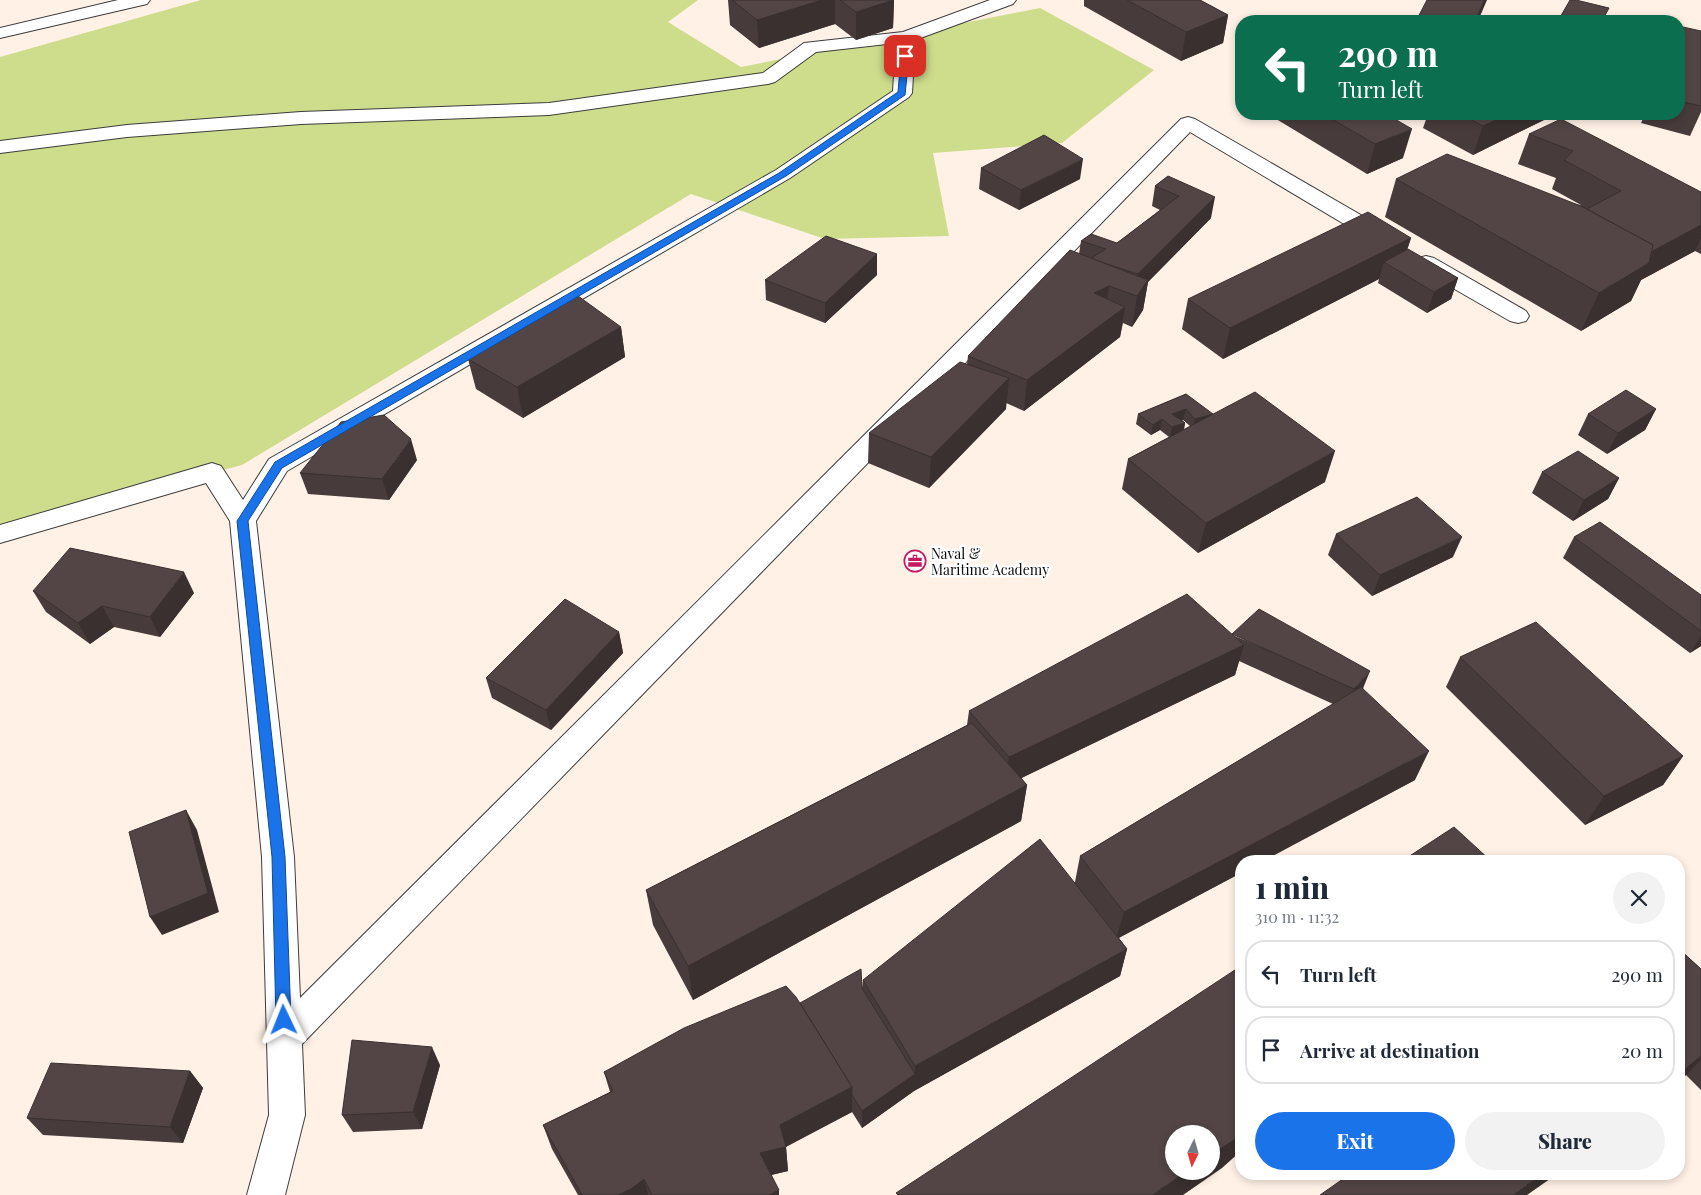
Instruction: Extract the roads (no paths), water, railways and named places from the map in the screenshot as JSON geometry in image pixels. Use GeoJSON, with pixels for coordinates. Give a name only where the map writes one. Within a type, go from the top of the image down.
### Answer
{"type":"FeatureCollection","features":[{"type":"Feature","properties":{"kind":"street"},"geometry":{"type":"LineString","coordinates":[[0,33],[141,0]]}},
{"type":"Feature","properties":{"kind":"street"},"geometry":{"type":"LineString","coordinates":[[0,147],[127,131],[302,118],[549,109],[768,78],[811,47],[906,37],[1007,0]]}},
{"type":"Feature","properties":{"kind":"street"},"geometry":{"type":"LineString","coordinates":[[243,521],[278,465],[782,174],[902,93],[906,37]]}},
{"type":"Feature","properties":{"kind":"street"},"geometry":{"type":"LineString","coordinates":[[284,1038],[1188,124],[1518,316]]}},
{"type":"Feature","properties":{"kind":"street"},"geometry":{"type":"LineString","coordinates":[[0,534],[212,472],[243,521],[278,857],[287,1115],[266,1195]]}},
{"type":"Feature","properties":{"kind":"place","name":"Naval & Maritime Academy"},"geometry":{"type":"Point","coordinates":[915,561]}}]}
